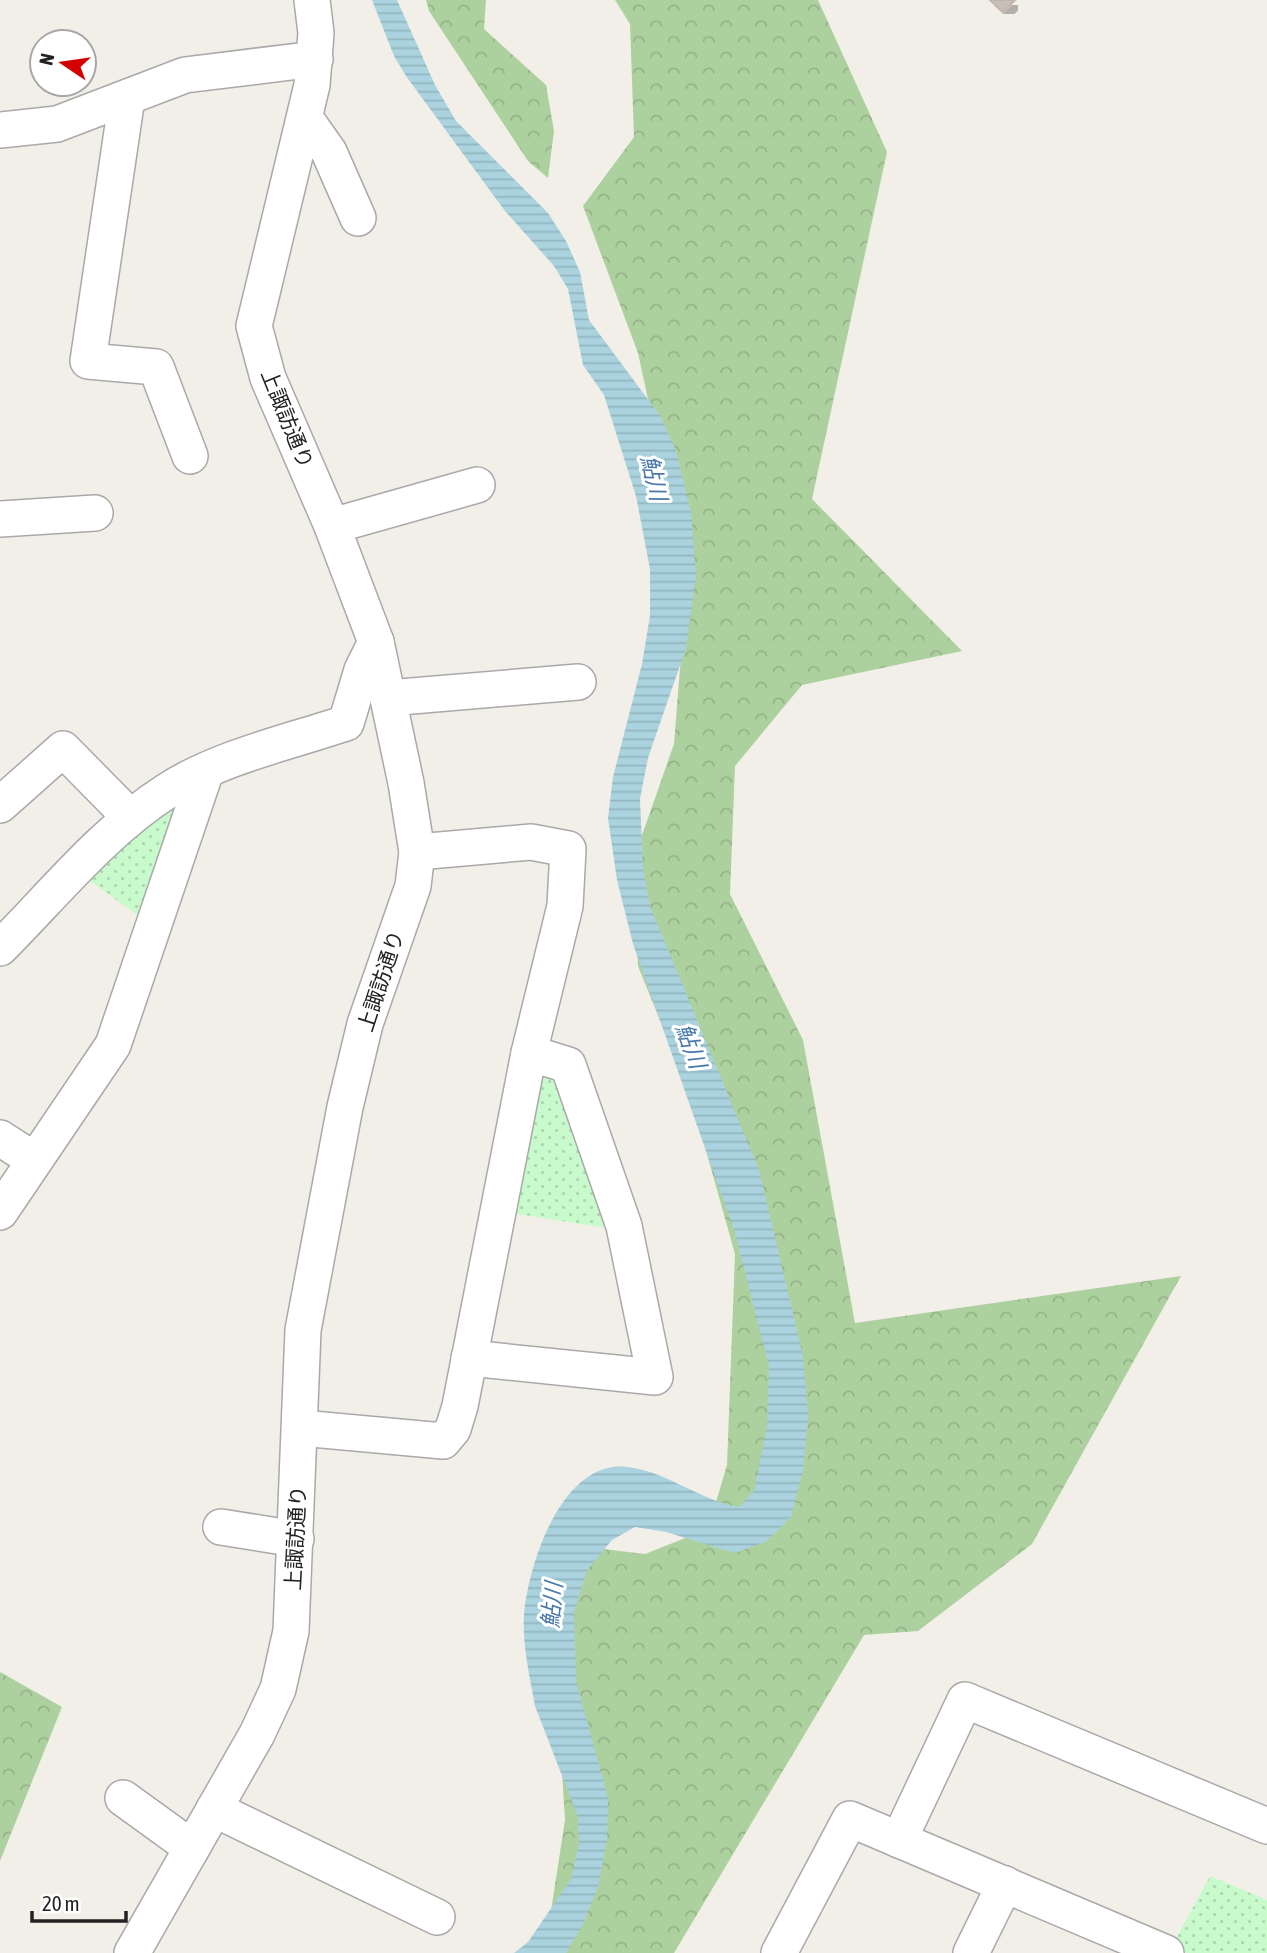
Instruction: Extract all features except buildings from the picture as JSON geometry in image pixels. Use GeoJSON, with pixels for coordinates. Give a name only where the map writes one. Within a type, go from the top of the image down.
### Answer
{"type":"FeatureCollection","features":[{"type":"Feature","properties":{"kind":"street","name":"上諏訪通り"},"geometry":{"type":"LineString","coordinates":[[132,1953],[278,1689],[291,1631],[303,1330],[338,1144],[365,1024],[414,886],[417,852],[376,642],[332,526],[268,378],[254,326],[305,118],[315,59],[312,0]]}},
{"type":"Feature","properties":{"kind":"street"},"geometry":{"type":"LineString","coordinates":[[0,130],[57,124],[185,75],[315,59]]}},
{"type":"Feature","properties":{"kind":"street"},"geometry":{"type":"LineString","coordinates":[[127,97],[88,361],[156,367],[190,456]]}},
{"type":"Feature","properties":{"kind":"street"},"geometry":{"type":"LineString","coordinates":[[305,118],[329,152],[358,218]]}},
{"type":"Feature","properties":{"kind":"street"},"geometry":{"type":"LineString","coordinates":[[332,526],[477,485]]}},
{"type":"Feature","properties":{"kind":"street"},"geometry":{"type":"LineString","coordinates":[[0,519],[95,513]]}},
{"type":"Feature","properties":{"kind":"street"},"geometry":{"type":"LineString","coordinates":[[0,948],[130,817],[168,790],[206,771],[346,723],[362,670],[376,642]]}},
{"type":"Feature","properties":{"kind":"street"},"geometry":{"type":"LineString","coordinates":[[388,698],[578,682]]}},
{"type":"Feature","properties":{"kind":"street"},"geometry":{"type":"LineString","coordinates":[[0,805],[62,749],[130,817]]}},
{"type":"Feature","properties":{"kind":"street"},"geometry":{"type":"LineString","coordinates":[[0,1212],[113,1045],[206,771]]}},
{"type":"Feature","properties":{"kind":"street"},"geometry":{"type":"LineString","coordinates":[[301,1428],[443,1441],[453,1429],[460,1406],[529,1053],[565,906],[568,849],[531,842],[417,852]]}},
{"type":"Feature","properties":{"kind":"street"},"geometry":{"type":"LineString","coordinates":[[469,1359],[655,1377],[624,1226],[568,1065],[529,1053]]}},
{"type":"Feature","properties":{"kind":"street"},"geometry":{"type":"LineString","coordinates":[[0,1138],[34,1160]]}},
{"type":"Feature","properties":{"kind":"street"},"geometry":{"type":"LineString","coordinates":[[221,1527],[296,1539]]}},
{"type":"Feature","properties":{"kind":"street"},"geometry":{"type":"LineString","coordinates":[[899,1840],[965,1700],[1267,1826]]}},
{"type":"Feature","properties":{"kind":"street"},"geometry":{"type":"LineString","coordinates":[[124,1798],[192,1848]]}},
{"type":"Feature","properties":{"kind":"street"},"geometry":{"type":"LineString","coordinates":[[214,1809],[437,1917]]}},
{"type":"Feature","properties":{"kind":"street"},"geometry":{"type":"LineString","coordinates":[[779,1953],[850,1819],[1166,1953]]}},
{"type":"Feature","properties":{"kind":"street"},"geometry":{"type":"LineString","coordinates":[[971,1953],[1005,1884]]}},
{"type":"Feature","properties":{"kind":"green space"},"geometry":{"type":"Polygon","coordinates":[[[426,0],[486,0],[484,29],[546,85],[554,131],[548,178],[528,161],[429,11],[426,0]]]}},
{"type":"Feature","properties":{"kind":"green space"},"geometry":{"type":"Polygon","coordinates":[[[615,0],[818,0],[887,152],[812,499],[962,651],[802,685],[735,766],[730,894],[803,1040],[855,1323],[1181,1276],[1032,1544],[918,1631],[864,1635],[674,1953],[529,1953],[551,1911],[565,1820],[559,1723],[578,1546],[645,1554],[708,1529],[727,1465],[735,1254],[691,1097],[638,966],[634,858],[674,744],[687,580],[638,353],[583,206],[634,137],[630,24],[615,0]]]}},
{"type":"Feature","properties":{"kind":"green space"},"geometry":{"type":"Polygon","coordinates":[[[206,771],[150,924],[79,873],[206,771]]]}},
{"type":"Feature","properties":{"kind":"green space"},"geometry":{"type":"Polygon","coordinates":[[[529,1053],[568,1065],[625,1231],[498,1211],[529,1053]]]}},
{"type":"Feature","properties":{"kind":"green space"},"geometry":{"type":"Polygon","coordinates":[[[0,1672],[62,1707],[0,1861],[0,1672]]]}},
{"type":"Feature","properties":{"kind":"green space"},"geometry":{"type":"Polygon","coordinates":[[[1210,1876],[1267,1900],[1267,1953],[1187,1953],[1172,1946],[1210,1876]]]}},
{"type":"Feature","properties":{"kind":"water","name":"鮎川"},"geometry":{"type":"Polygon","coordinates":[[[372,0],[397,0],[435,85],[456,121],[548,213],[566,241],[580,272],[589,320],[661,417],[676,451],[691,513],[696,576],[686,648],[648,758],[640,799],[643,869],[650,906],[759,1170],[803,1356],[808,1417],[803,1470],[791,1517],[767,1541],[735,1553],[666,1532],[635,1527],[612,1540],[587,1570],[574,1612],[576,1681],[608,1798],[607,1840],[598,1887],[582,1926],[566,1953],[514,1953],[528,1942],[571,1879],[579,1844],[578,1817],[535,1706],[525,1649],[524,1615],[527,1594],[541,1544],[567,1497],[584,1479],[605,1469],[628,1467],[643,1470],[711,1499],[739,1507],[754,1491],[767,1427],[769,1366],[735,1233],[633,944],[617,880],[608,818],[613,777],[642,664],[650,616],[650,569],[636,496],[604,395],[583,365],[568,289],[554,266],[505,211],[406,76],[394,56],[372,0]]]}}]}
